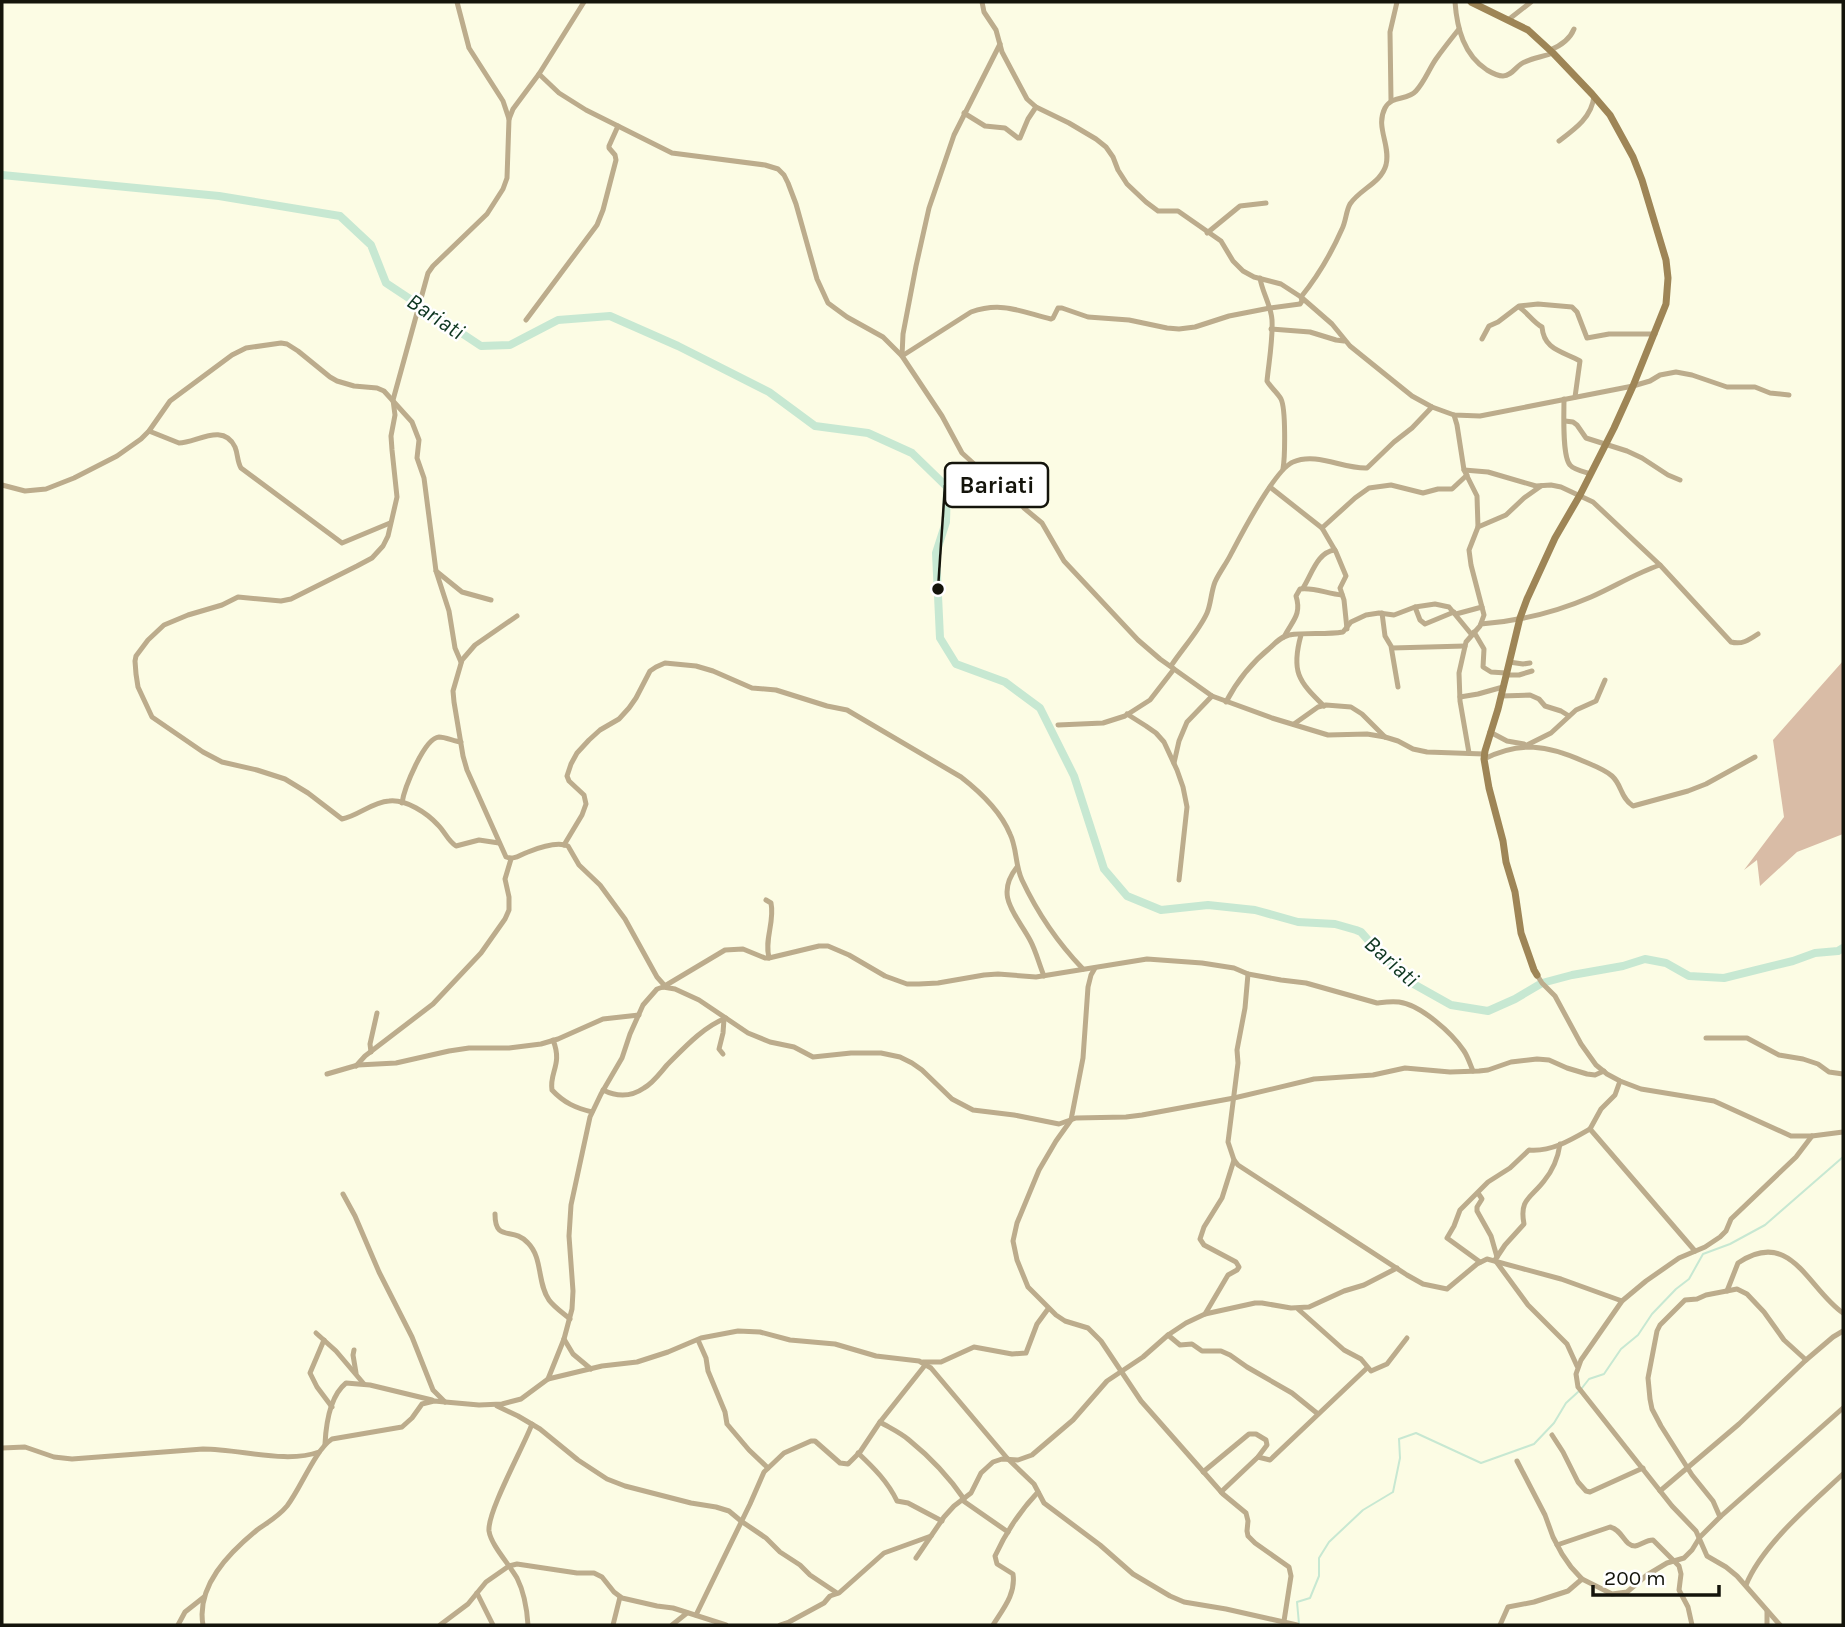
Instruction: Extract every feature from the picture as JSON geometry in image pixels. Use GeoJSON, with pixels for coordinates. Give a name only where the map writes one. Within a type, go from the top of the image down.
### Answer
{"type":"FeatureCollection","features":[{"type":"Feature","properties":{"kind":"street"},"geometry":{"type":"LineString","coordinates":[[457,2],[469,48],[503,101],[509,119],[508,169],[503,189],[487,214],[430,269],[425,280],[394,402],[395,415],[391,436],[397,497],[388,536],[372,558],[291,599],[281,601],[238,597],[222,605],[171,621],[157,630],[135,661],[138,687],[152,717],[214,759],[285,779],[309,793],[342,819],[389,801],[420,810],[456,846],[479,840],[499,843]]}},
{"type":"Feature","properties":{"kind":"street"},"geometry":{"type":"LineString","coordinates":[[509,119],[584,2]]}},
{"type":"Feature","properties":{"kind":"street"},"geometry":{"type":"LineString","coordinates":[[982,2],[984,12],[996,30],[1009,65],[1027,99],[1036,107],[1097,139],[1107,147],[1127,184],[1155,209],[1178,211],[1221,242],[1243,271],[1280,284],[1301,297],[1332,324],[1344,341],[1412,396],[1432,407],[1454,415],[1480,416],[1633,386],[1660,375],[1676,372],[1727,387],[1755,387],[1770,393],[1789,395]]}},
{"type":"Feature","properties":{"kind":"street"},"geometry":{"type":"LineString","coordinates":[[902,356],[971,312],[981,309],[1010,307],[1051,319],[1058,308],[1062,308],[1088,317],[1129,320],[1179,329],[1229,316],[1300,304],[1301,297],[1332,252],[1344,226],[1350,204],[1379,177],[1385,167],[1387,154],[1380,120],[1391,100],[1391,32],[1398,2]]}},
{"type":"Feature","properties":{"kind":"street"},"geometry":{"type":"LineString","coordinates":[[1455,2],[1459,29],[1469,53],[1499,76],[1507,76],[1521,64],[1552,52],[1570,37],[1574,29]]}},
{"type":"Feature","properties":{"kind":"street"},"geometry":{"type":"LineString","coordinates":[[1471,2],[1528,30],[1594,96],[1610,116],[1642,180],[1665,260],[1668,295],[1655,334],[1606,444],[1539,570],[1520,618],[1484,756],[1489,788],[1515,892],[1521,933],[1534,970],[1542,984],[1555,996],[1581,1044],[1596,1065],[1620,1081],[1641,1089],[1704,1098],[1791,1136],[1843,1132]]}},
{"type":"Feature","properties":{"kind":"street"},"geometry":{"type":"LineString","coordinates":[[1508,20],[1531,2]]}},
{"type":"Feature","properties":{"kind":"street"},"geometry":{"type":"LineString","coordinates":[[1391,100],[1409,96],[1416,91],[1459,29]]}},
{"type":"Feature","properties":{"kind":"street"},"geometry":{"type":"LineString","coordinates":[[902,356],[903,334],[926,220],[946,157],[964,113],[1000,44]]}},
{"type":"Feature","properties":{"kind":"street"},"geometry":{"type":"LineString","coordinates":[[539,74],[571,101],[673,153],[778,169],[788,183],[817,279],[828,303],[883,338],[902,356],[942,416],[962,453],[983,472],[1012,491],[1024,508],[1041,523],[1063,561],[1139,640],[1212,695],[1328,735],[1367,734],[1385,737],[1427,752],[1484,756],[1525,746],[1539,746],[1567,754],[1605,771],[1617,782],[1624,799],[1633,806],[1706,784],[1755,757]]}},
{"type":"Feature","properties":{"kind":"street"},"geometry":{"type":"LineString","coordinates":[[1559,141],[1585,120],[1591,111],[1594,96]]}},
{"type":"Feature","properties":{"kind":"street"},"geometry":{"type":"LineString","coordinates":[[964,113],[985,126],[1005,128],[1020,138],[1036,107]]}},
{"type":"Feature","properties":{"kind":"street"},"geometry":{"type":"LineString","coordinates":[[526,320],[597,225],[616,160],[608,146],[618,126]]}},
{"type":"Feature","properties":{"kind":"street"},"geometry":{"type":"LineString","coordinates":[[1207,233],[1240,206],[1266,203]]}},
{"type":"Feature","properties":{"kind":"street"},"geometry":{"type":"LineString","coordinates":[[1260,278],[1272,320],[1267,381],[1281,398],[1284,407],[1282,472]]}},
{"type":"Feature","properties":{"kind":"street"},"geometry":{"type":"LineString","coordinates":[[1482,339],[1489,326],[1519,306],[1542,304],[1572,307],[1578,314],[1587,338],[1609,334],[1655,334]]}},
{"type":"Feature","properties":{"kind":"street"},"geometry":{"type":"LineString","coordinates":[[1519,306],[1541,326],[1548,344],[1580,361],[1575,397]]}},
{"type":"Feature","properties":{"kind":"street"},"geometry":{"type":"LineString","coordinates":[[1271,329],[1310,332],[1344,341]]}},
{"type":"Feature","properties":{"kind":"street"},"geometry":{"type":"LineString","coordinates":[[2,485],[25,491],[46,489],[117,456],[149,431],[170,401],[232,355],[246,348],[281,342],[298,351],[337,381],[383,390],[406,414],[418,435],[420,444],[417,458],[424,478],[436,571],[449,611],[454,648],[461,662]]}},
{"type":"Feature","properties":{"kind":"street"},"geometry":{"type":"LineString","coordinates":[[1564,399],[1565,447],[1569,463],[1591,474]]}},
{"type":"Feature","properties":{"kind":"street"},"geometry":{"type":"LineString","coordinates":[[1058,725],[1103,723],[1127,714],[1150,700],[1203,622],[1215,583],[1270,487],[1294,461],[1323,460],[1342,466],[1367,468],[1432,407]]}},
{"type":"Feature","properties":{"kind":"street"},"geometry":{"type":"LineString","coordinates":[[1454,415],[1465,473],[1477,496],[1478,527],[1469,550],[1484,615],[1481,624],[1465,646],[1459,673],[1469,753]]}},
{"type":"Feature","properties":{"kind":"street"},"geometry":{"type":"LineString","coordinates":[[1565,421],[1577,425],[1586,438],[1642,458],[1681,480]]}},
{"type":"Feature","properties":{"kind":"street"},"geometry":{"type":"LineString","coordinates":[[149,431],[179,443],[212,434],[230,440],[235,446],[241,468],[342,543],[390,523]]}},
{"type":"Feature","properties":{"kind":"street"},"geometry":{"type":"LineString","coordinates":[[1322,528],[1369,488],[1391,485],[1423,493],[1452,489],[1465,473],[1488,472],[1526,484],[1551,485],[1580,495],[1599,506],[1660,565],[1731,642],[1745,642],[1758,634]]}},
{"type":"Feature","properties":{"kind":"street"},"geometry":{"type":"LineString","coordinates":[[1478,527],[1506,515],[1541,486]]}},
{"type":"Feature","properties":{"kind":"street"},"geometry":{"type":"LineString","coordinates":[[1270,487],[1322,528],[1335,550],[1346,576],[1340,586],[1347,629]]}},
{"type":"Feature","properties":{"kind":"street"},"geometry":{"type":"LineString","coordinates":[[1226,702],[1242,674],[1284,637],[1298,613],[1297,594],[1319,559],[1327,551],[1335,550]]}},
{"type":"Feature","properties":{"kind":"street"},"geometry":{"type":"LineString","coordinates":[[1481,624],[1537,617],[1593,596],[1660,565]]}},
{"type":"Feature","properties":{"kind":"street"},"geometry":{"type":"LineString","coordinates":[[436,571],[462,592],[491,600]]}},
{"type":"Feature","properties":{"kind":"street"},"geometry":{"type":"LineString","coordinates":[[1303,588],[1342,596]]}},
{"type":"Feature","properties":{"kind":"street"},"geometry":{"type":"LineString","coordinates":[[1284,637],[1343,632],[1351,622],[1366,615],[1394,615],[1415,607],[1444,605],[1455,613],[1484,649],[1483,667],[1491,672],[1506,674],[1532,671]]}},
{"type":"Feature","properties":{"kind":"street"},"geometry":{"type":"LineString","coordinates":[[1415,607],[1420,620],[1425,624],[1482,607]]}},
{"type":"Feature","properties":{"kind":"street"},"geometry":{"type":"LineString","coordinates":[[1382,613],[1385,636],[1392,648],[1398,687]]}},
{"type":"Feature","properties":{"kind":"street"},"geometry":{"type":"LineString","coordinates":[[511,859],[506,857],[499,843],[467,770],[453,691],[461,662],[470,649],[517,616]]}},
{"type":"Feature","properties":{"kind":"street"},"geometry":{"type":"LineString","coordinates":[[1301,635],[1296,653],[1297,671],[1312,695],[1324,706]]}},
{"type":"Feature","properties":{"kind":"street"},"geometry":{"type":"LineString","coordinates":[[1392,648],[1465,646]]}},
{"type":"Feature","properties":{"kind":"street"},"geometry":{"type":"LineString","coordinates":[[1509,662],[1530,663]]}},
{"type":"Feature","properties":{"kind":"street"},"geometry":{"type":"LineString","coordinates":[[564,845],[586,804],[584,795],[567,776],[577,753],[600,730],[620,719],[636,698],[650,671],[664,663],[696,666],[752,688],[776,690],[847,710],[921,752],[971,785],[997,814],[1011,835],[1017,867],[1028,893],[1083,969]]}},
{"type":"Feature","properties":{"kind":"street"},"geometry":{"type":"LineString","coordinates":[[1490,732],[1525,746],[1551,733],[1580,707],[1595,701],[1605,680]]}},
{"type":"Feature","properties":{"kind":"street"},"geometry":{"type":"LineString","coordinates":[[1460,697],[1503,687]]}},
{"type":"Feature","properties":{"kind":"street"},"geometry":{"type":"LineString","coordinates":[[1174,763],[1187,722],[1212,695]]}},
{"type":"Feature","properties":{"kind":"street"},"geometry":{"type":"LineString","coordinates":[[1501,696],[1530,695],[1545,706],[1569,716]]}},
{"type":"Feature","properties":{"kind":"street"},"geometry":{"type":"LineString","coordinates":[[1294,724],[1313,710],[1324,706],[1351,707],[1385,737]]}},
{"type":"Feature","properties":{"kind":"street"},"geometry":{"type":"LineString","coordinates":[[1127,714],[1156,733],[1164,742],[1183,787],[1187,807],[1179,880]]}},
{"type":"Feature","properties":{"kind":"street"},"geometry":{"type":"LineString","coordinates":[[402,803],[409,780],[431,741],[441,737],[461,742]]}},
{"type":"Feature","properties":{"kind":"street"},"geometry":{"type":"LineString","coordinates":[[356,1066],[433,1004],[481,953],[509,910],[505,878],[511,859],[556,843],[568,846],[579,865],[607,893],[664,986],[699,1000],[748,1033],[770,1042],[794,1047],[813,1056],[881,1053],[900,1057],[922,1070],[952,1099],[977,1112],[1004,1113],[1059,1124],[1076,1118],[1126,1117],[1234,1098],[1314,1079],[1373,1075],[1405,1069],[1450,1072],[1488,1070],[1511,1062],[1537,1059],[1549,1060],[1587,1074],[1595,1075],[1604,1071]]}},
{"type":"Feature","properties":{"kind":"street"},"geometry":{"type":"LineString","coordinates":[[1017,867],[1008,878],[1008,900],[1032,945],[1044,976]]}},
{"type":"Feature","properties":{"kind":"street"},"geometry":{"type":"LineString","coordinates":[[766,900],[771,903],[772,909],[767,940],[769,958]]}},
{"type":"Feature","properties":{"kind":"street"},"geometry":{"type":"LineString","coordinates":[[548,1379],[564,1339],[572,1309],[569,1236],[571,1205],[592,1112],[622,1058],[643,1005],[657,989],[725,950],[743,949],[769,958],[828,946],[885,976],[907,984],[938,984],[998,974],[1036,977],[1121,962],[1164,959],[1215,964],[1281,981],[1306,983],[1377,1003],[1402,1002],[1443,1028],[1464,1049],[1472,1071]]}},
{"type":"Feature","properties":{"kind":"street"},"geometry":{"type":"LineString","coordinates":[[1095,968],[1088,987],[1083,1058],[1071,1120],[1039,1170],[1017,1223],[1013,1241],[1017,1260],[1028,1287],[1048,1309],[1065,1321],[1091,1330],[1141,1401],[1221,1492],[1246,1513],[1248,1536],[1289,1567],[1291,1576],[1284,1622]]}},
{"type":"Feature","properties":{"kind":"street"},"geometry":{"type":"LineString","coordinates":[[1248,974],[1228,1142],[1238,1165],[1423,1284],[1447,1289],[1480,1262],[1496,1259],[1622,1301]]}},
{"type":"Feature","properties":{"kind":"street"},"geometry":{"type":"LineString","coordinates":[[371,1052],[370,1044],[377,1013]]}},
{"type":"Feature","properties":{"kind":"street"},"geometry":{"type":"LineString","coordinates":[[327,1074],[356,1066],[396,1063],[469,1048],[509,1048],[541,1044],[603,1019],[639,1015]]}},
{"type":"Feature","properties":{"kind":"street"},"geometry":{"type":"LineString","coordinates":[[723,1054],[719,1049],[725,1018]]}},
{"type":"Feature","properties":{"kind":"street"},"geometry":{"type":"LineString","coordinates":[[603,1090],[617,1096],[643,1089],[687,1046],[713,1024],[725,1018]]}},
{"type":"Feature","properties":{"kind":"street"},"geometry":{"type":"LineString","coordinates":[[1706,1038],[1747,1038],[1779,1055],[1803,1059],[1818,1064],[1829,1072],[1843,1074]]}},
{"type":"Feature","properties":{"kind":"street"},"geometry":{"type":"LineString","coordinates":[[552,1040],[557,1057],[552,1090],[573,1107],[592,1112]]}},
{"type":"Feature","properties":{"kind":"street"},"geometry":{"type":"LineString","coordinates":[[1480,1262],[1447,1238],[1460,1210],[1488,1182],[1510,1168],[1529,1150],[1543,1151],[1590,1129],[1601,1110],[1615,1095],[1620,1081]]}},
{"type":"Feature","properties":{"kind":"street"},"geometry":{"type":"LineString","coordinates":[[1590,1129],[1695,1251]]}},
{"type":"Feature","properties":{"kind":"street"},"geometry":{"type":"LineString","coordinates":[[1577,1366],[1622,1301],[1679,1258],[1704,1247],[1725,1233],[1731,1219],[1796,1157],[1812,1136]]}},
{"type":"Feature","properties":{"kind":"street"},"geometry":{"type":"LineString","coordinates":[[1496,1259],[1524,1224],[1522,1214],[1526,1200],[1552,1171],[1560,1144]]}},
{"type":"Feature","properties":{"kind":"street"},"geometry":{"type":"LineString","coordinates":[[1205,1314],[1228,1275],[1239,1267],[1236,1262],[1204,1245],[1199,1239],[1222,1198],[1234,1160]]}},
{"type":"Feature","properties":{"kind":"street"},"geometry":{"type":"LineString","coordinates":[[1478,1193],[1482,1199],[1476,1211],[1491,1236],[1496,1259],[1528,1305],[1567,1344],[1577,1366],[1578,1387],[1700,1537],[1707,1556],[1726,1567],[1780,1625]]}},
{"type":"Feature","properties":{"kind":"street"},"geometry":{"type":"LineString","coordinates":[[343,1194],[412,1337],[433,1390],[445,1402]]}},
{"type":"Feature","properties":{"kind":"street"},"geometry":{"type":"LineString","coordinates":[[495,1214],[495,1227],[498,1231],[522,1238],[531,1245],[548,1299],[570,1319]]}},
{"type":"Feature","properties":{"kind":"street"},"geometry":{"type":"LineString","coordinates":[[1727,1291],[1738,1263],[1758,1252],[1770,1252],[1794,1261],[1834,1307],[1843,1313]]}},
{"type":"Feature","properties":{"kind":"street"},"geometry":{"type":"LineString","coordinates":[[916,1558],[954,1506],[971,1493],[988,1466],[996,1460],[1018,1460],[1032,1455],[1073,1420],[1100,1386],[1143,1357],[1186,1322],[1205,1314],[1262,1303],[1309,1307],[1364,1285],[1397,1268]]}},
{"type":"Feature","properties":{"kind":"street"},"geometry":{"type":"LineString","coordinates":[[1720,1517],[1713,1501],[1692,1475],[1656,1418],[1650,1399],[1648,1378],[1660,1325],[1685,1300],[1737,1289],[1747,1294],[1784,1340],[1806,1360]]}},
{"type":"Feature","properties":{"kind":"street"},"geometry":{"type":"LineString","coordinates":[[1297,1308],[1344,1350],[1361,1359],[1372,1371],[1387,1364],[1406,1338]]}},
{"type":"Feature","properties":{"kind":"street"},"geometry":{"type":"LineString","coordinates":[[496,1406],[521,1399],[548,1379],[637,1362],[728,1332],[760,1332],[790,1339],[835,1344],[876,1356],[923,1363],[940,1362],[974,1347],[1012,1354],[1026,1353],[1037,1324],[1048,1309]]}},
{"type":"Feature","properties":{"kind":"street"},"geometry":{"type":"LineString","coordinates":[[1660,1491],[1739,1424],[1806,1360],[1843,1331]]}},
{"type":"Feature","properties":{"kind":"street"},"geometry":{"type":"LineString","coordinates":[[316,1333],[364,1384]]}},
{"type":"Feature","properties":{"kind":"street"},"geometry":{"type":"LineString","coordinates":[[1168,1335],[1180,1345],[1192,1344],[1202,1351],[1220,1351],[1230,1355],[1292,1393],[1318,1414]]}},
{"type":"Feature","properties":{"kind":"street"},"geometry":{"type":"LineString","coordinates":[[564,1339],[572,1354],[591,1369]]}},
{"type":"Feature","properties":{"kind":"street"},"geometry":{"type":"LineString","coordinates":[[324,1340],[310,1373],[332,1407]]}},
{"type":"Feature","properties":{"kind":"street"},"geometry":{"type":"LineString","coordinates":[[698,1340],[727,1424],[768,1468]]}},
{"type":"Feature","properties":{"kind":"street"},"geometry":{"type":"LineString","coordinates":[[354,1350],[356,1373]]}},
{"type":"Feature","properties":{"kind":"street"},"geometry":{"type":"LineString","coordinates":[[696,1615],[764,1472],[784,1453],[808,1441],[814,1441],[843,1464],[848,1464],[923,1363]]}},
{"type":"Feature","properties":{"kind":"street"},"geometry":{"type":"LineString","coordinates":[[923,1363],[1007,1458],[1034,1483],[1041,1500],[1133,1574],[1170,1596],[1192,1604],[1297,1625]]}},
{"type":"Feature","properties":{"kind":"street"},"geometry":{"type":"LineString","coordinates":[[1258,1458],[1270,1460],[1367,1368]]}},
{"type":"Feature","properties":{"kind":"street"},"geometry":{"type":"LineString","coordinates":[[325,1444],[327,1421],[337,1395],[343,1384],[351,1382],[434,1401],[496,1406],[532,1424],[607,1479],[691,1503],[724,1509],[734,1514],[810,1575],[837,1593]]}},
{"type":"Feature","properties":{"kind":"street"},"geometry":{"type":"LineString","coordinates":[[203,1625],[205,1597],[225,1560],[261,1527],[279,1516],[290,1503],[325,1444],[332,1439],[402,1427],[422,1404],[434,1401]]}},
{"type":"Feature","properties":{"kind":"street"},"geometry":{"type":"LineString","coordinates":[[1517,1461],[1566,1561],[1582,1579],[1610,1593],[1621,1593],[1631,1590],[1647,1575],[1684,1558],[1720,1517],[1843,1408]]}},
{"type":"Feature","properties":{"kind":"street"},"geometry":{"type":"LineString","coordinates":[[880,1422],[908,1439],[955,1484],[963,1499],[1008,1532]]}},
{"type":"Feature","properties":{"kind":"street"},"geometry":{"type":"LineString","coordinates":[[528,1625],[524,1596],[518,1580],[492,1538],[489,1527],[493,1511],[532,1424]]}},
{"type":"Feature","properties":{"kind":"street"},"geometry":{"type":"LineString","coordinates":[[1203,1472],[1250,1433],[1267,1442],[1258,1458],[1221,1492]]}},
{"type":"Feature","properties":{"kind":"street"},"geometry":{"type":"LineString","coordinates":[[1552,1435],[1578,1482],[1586,1491],[1590,1492],[1643,1468]]}},
{"type":"Feature","properties":{"kind":"street"},"geometry":{"type":"LineString","coordinates":[[2,1448],[25,1447],[54,1457],[72,1459],[204,1449],[296,1457],[319,1452]]}},
{"type":"Feature","properties":{"kind":"street"},"geometry":{"type":"LineString","coordinates":[[858,1453],[879,1473],[897,1501],[910,1503],[942,1521]]}},
{"type":"Feature","properties":{"kind":"street"},"geometry":{"type":"LineString","coordinates":[[1745,1585],[1755,1566],[1778,1538],[1843,1474]]}},
{"type":"Feature","properties":{"kind":"street"},"geometry":{"type":"LineString","coordinates":[[993,1625],[1009,1601],[1014,1580],[1013,1574],[999,1566],[995,1559],[998,1550],[1022,1509],[1038,1492]]}},
{"type":"Feature","properties":{"kind":"street"},"geometry":{"type":"LineString","coordinates":[[1557,1545],[1613,1527],[1631,1545],[1653,1540],[1681,1570],[1679,1590],[1688,1607],[1692,1625]]}},
{"type":"Feature","properties":{"kind":"street"},"geometry":{"type":"LineString","coordinates":[[780,1625],[824,1603],[884,1553],[931,1536]]}},
{"type":"Feature","properties":{"kind":"street"},"geometry":{"type":"LineString","coordinates":[[440,1625],[468,1604],[486,1582],[509,1566],[517,1564],[594,1573],[602,1577],[620,1597],[673,1608],[726,1625]]}},
{"type":"Feature","properties":{"kind":"street"},"geometry":{"type":"LineString","coordinates":[[1500,1625],[1508,1607],[1568,1591],[1582,1579]]}},
{"type":"Feature","properties":{"kind":"street"},"geometry":{"type":"LineString","coordinates":[[477,1593],[493,1625]]}},
{"type":"Feature","properties":{"kind":"street"},"geometry":{"type":"LineString","coordinates":[[178,1625],[185,1612],[205,1597]]}},
{"type":"Feature","properties":{"kind":"street"},"geometry":{"type":"LineString","coordinates":[[613,1625],[620,1597]]}},
{"type":"Feature","properties":{"kind":"street"},"geometry":{"type":"LineString","coordinates":[[1767,1610],[1767,1625]]}},
{"type":"Feature","properties":{"kind":"street"},"geometry":{"type":"LineString","coordinates":[[672,1625],[687,1613]]}},
{"type":"Feature","properties":{"kind":"shaded area"},"geometry":{"type":"Polygon","coordinates":[[[1843,661],[1843,834],[1797,852],[1760,886],[1757,860],[1744,870],[1784,817],[1773,740],[1843,661]]]}},
{"type":"Feature","properties":{"kind":"waterway","name":"Bariati"},"geometry":{"type":"LineString","coordinates":[[2,175],[219,196],[340,216],[371,245],[386,283],[481,346],[510,345],[558,320],[610,316],[678,346],[769,392],[815,426],[868,433],[912,453],[947,487],[946,522],[936,553],[940,638],[956,664],[1005,682],[1040,708],[1074,776],[1104,869],[1127,896],[1161,910],[1208,905],[1255,910],[1298,922],[1335,924],[1356,930],[1410,982],[1451,1005],[1488,1011],[1542,983],[1645,959],[1666,963],[1689,976],[1724,978],[1843,948]]}},
{"type":"Feature","properties":{"kind":"waterway"},"geometry":{"type":"LineString","coordinates":[[1582,1388],[1589,1379],[1604,1374],[1621,1349],[1638,1335],[1652,1314],[1689,1279],[1703,1254],[1730,1244],[1765,1225],[1843,1157]]}},
{"type":"Feature","properties":{"kind":"waterway"},"geometry":{"type":"LineString","coordinates":[[1299,1624],[1297,1602],[1310,1598],[1319,1576],[1319,1558],[1329,1542],[1363,1510],[1393,1492],[1400,1458],[1399,1439],[1416,1433],[1481,1463],[1534,1444],[1578,1392]]}},
{"type":"Feature","properties":{"kind":"place","name":"Bariati"},"geometry":{"type":"Point","coordinates":[938,589]}}]}
